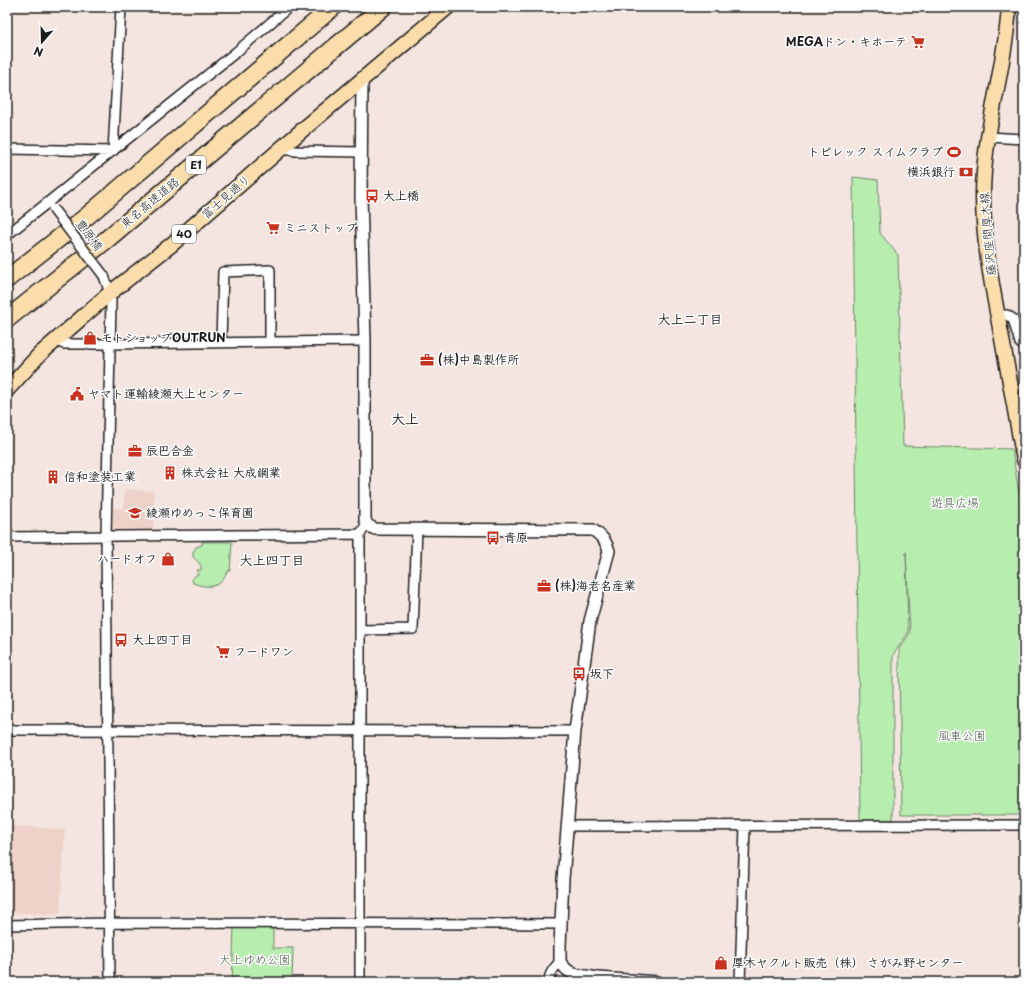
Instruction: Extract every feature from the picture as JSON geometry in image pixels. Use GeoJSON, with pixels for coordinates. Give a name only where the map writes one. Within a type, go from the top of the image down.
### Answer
{"type":"FeatureCollection","features":[{"type":"Feature","properties":{"kind":"highway"},"geometry":{"type":"LineString","coordinates":[[7,279],[92,212],[333,7]]}},
{"type":"Feature","properties":{"kind":"highway","name":"東名高速道路"},"geometry":{"type":"LineString","coordinates":[[7,319],[106,240],[382,7]]}},
{"type":"Feature","properties":{"kind":"main road","name":"富士見通り"},"geometry":{"type":"LineString","coordinates":[[7,390],[39,355],[110,292],[171,245],[362,79],[448,7]]}},
{"type":"Feature","properties":{"kind":"main road","name":"藤沢座間厚木線"},"geometry":{"type":"LineString","coordinates":[[1009,7],[1006,39],[991,115],[984,169],[983,197],[989,261],[997,315],[1020,417],[1024,460]]}},
{"type":"Feature","properties":{"kind":"street"},"geometry":{"type":"LineString","coordinates":[[113,151],[121,7]]}},
{"type":"Feature","properties":{"kind":"street"},"geometry":{"type":"LineString","coordinates":[[7,235],[50,206],[113,151],[235,53],[289,7]]}},
{"type":"Feature","properties":{"kind":"street"},"geometry":{"type":"LineString","coordinates":[[360,982],[360,630],[365,519],[365,340],[361,196],[362,79]]}},
{"type":"Feature","properties":{"kind":"street"},"geometry":{"type":"LineString","coordinates":[[989,136],[1024,139]]}},
{"type":"Feature","properties":{"kind":"street"},"geometry":{"type":"LineString","coordinates":[[7,149],[113,151]]}},
{"type":"Feature","properties":{"kind":"street"},"geometry":{"type":"LineString","coordinates":[[282,149],[296,151],[362,152]]}},
{"type":"Feature","properties":{"kind":"street","name":"豊原橋"},"geometry":{"type":"LineString","coordinates":[[50,206],[104,276],[110,292]]}},
{"type":"Feature","properties":{"kind":"street"},"geometry":{"type":"LineString","coordinates":[[220,342],[224,272],[270,270],[270,342]]}},
{"type":"Feature","properties":{"kind":"street"},"geometry":{"type":"LineString","coordinates":[[110,292],[106,536],[110,982]]}},
{"type":"Feature","properties":{"kind":"street"},"geometry":{"type":"LineString","coordinates":[[997,315],[1007,315],[1013,319],[1020,343],[1024,346]]}},
{"type":"Feature","properties":{"kind":"street"},"geometry":{"type":"LineString","coordinates":[[56,341],[64,344],[110,344],[365,340]]}},
{"type":"Feature","properties":{"kind":"street"},"geometry":{"type":"LineString","coordinates":[[7,537],[106,536],[364,529],[593,530],[602,536],[610,551],[590,621],[575,731],[567,826],[560,962],[566,969],[574,974],[598,978],[658,982]]}},
{"type":"Feature","properties":{"kind":"street"},"geometry":{"type":"LineString","coordinates":[[360,630],[413,629],[417,529]]}},
{"type":"Feature","properties":{"kind":"street"},"geometry":{"type":"LineString","coordinates":[[7,730],[575,731]]}},
{"type":"Feature","properties":{"kind":"street"},"geometry":{"type":"LineString","coordinates":[[567,826],[1024,825]]}},
{"type":"Feature","properties":{"kind":"street"},"geometry":{"type":"LineString","coordinates":[[740,982],[745,826]]}},
{"type":"Feature","properties":{"kind":"street"},"geometry":{"type":"LineString","coordinates":[[7,925],[110,923],[561,924]]}},
{"type":"Feature","properties":{"kind":"street"},"geometry":{"type":"LineString","coordinates":[[549,982],[549,977],[553,969],[560,962]]}},
{"type":"Feature","properties":{"kind":"shaded area"},"geometry":{"type":"Polygon","coordinates":[[[124,489],[154,491],[153,532],[112,531],[113,508],[124,508],[124,489]]]}},
{"type":"Feature","properties":{"kind":"shaded area"},"geometry":{"type":"Polygon","coordinates":[[[7,825],[65,830],[60,914],[7,913],[7,825]]]}},
{"type":"Feature","properties":{"kind":"green space","name":"風車公園"},"geometry":{"type":"Polygon","coordinates":[[[853,177],[878,180],[880,233],[898,255],[903,446],[1012,449],[1024,526],[1024,815],[901,815],[899,649],[910,633],[906,552],[908,633],[893,655],[893,820],[860,820],[853,177]]]}},
{"type":"Feature","properties":{"kind":"green space"},"geometry":{"type":"Polygon","coordinates":[[[202,542],[232,542],[230,571],[228,571],[221,582],[215,586],[203,586],[193,583],[192,578],[198,574],[197,570],[201,570],[201,566],[193,557],[193,552],[196,547],[202,545],[202,542]]]}},
{"type":"Feature","properties":{"kind":"green space","name":"大上ゆめ公園"},"geometry":{"type":"Polygon","coordinates":[[[234,927],[273,927],[273,948],[293,948],[292,982],[232,982],[234,927]]]}},
{"type":"Feature","properties":{"kind":"place","name":"MEGAドン・キホーテ"},"geometry":{"type":"Point","coordinates":[918,42]}},
{"type":"Feature","properties":{"kind":"place","name":"トピレック スイムクラブ"},"geometry":{"type":"Point","coordinates":[954,152]}},
{"type":"Feature","properties":{"kind":"place","name":"横浜銀行"},"geometry":{"type":"Point","coordinates":[966,172]}},
{"type":"Feature","properties":{"kind":"place","name":"大上橋"},"geometry":{"type":"Point","coordinates":[372,196]}},
{"type":"Feature","properties":{"kind":"place","name":"ミニストップ"},"geometry":{"type":"Point","coordinates":[273,228]}},
{"type":"Feature","properties":{"kind":"place","name":"モトショップOUTRUN"},"geometry":{"type":"Point","coordinates":[90,338]}},
{"type":"Feature","properties":{"kind":"place","name":"(株)中島製作所"},"geometry":{"type":"Point","coordinates":[427,360]}},
{"type":"Feature","properties":{"kind":"place","name":"ヤマト運輸綾瀬大上センター"},"geometry":{"type":"Point","coordinates":[77,394]}},
{"type":"Feature","properties":{"kind":"place","name":"辰巴合金"},"geometry":{"type":"Point","coordinates":[135,451]}},
{"type":"Feature","properties":{"kind":"place","name":"株式会社 大成鋼業"},"geometry":{"type":"Point","coordinates":[170,473]}},
{"type":"Feature","properties":{"kind":"place","name":"信和塗装工業"},"geometry":{"type":"Point","coordinates":[53,477]}},
{"type":"Feature","properties":{"kind":"place","name":"綾瀬ゆめっこ保育園"},"geometry":{"type":"Point","coordinates":[135,513]}},
{"type":"Feature","properties":{"kind":"place","name":"青原"},"geometry":{"type":"Point","coordinates":[493,538]}},
{"type":"Feature","properties":{"kind":"place","name":"ハードオフ"},"geometry":{"type":"Point","coordinates":[168,559]}},
{"type":"Feature","properties":{"kind":"place","name":"(株)海老名産業"},"geometry":{"type":"Point","coordinates":[544,586]}},
{"type":"Feature","properties":{"kind":"place","name":"大上四丁目"},"geometry":{"type":"Point","coordinates":[121,640]}},
{"type":"Feature","properties":{"kind":"place","name":"フードワン"},"geometry":{"type":"Point","coordinates":[223,652]}},
{"type":"Feature","properties":{"kind":"place","name":"坂下"},"geometry":{"type":"Point","coordinates":[579,674]}},
{"type":"Feature","properties":{"kind":"place","name":"厚木ヤクルト販売（株） さがみ野センター"},"geometry":{"type":"Point","coordinates":[721,963]}},
{"type":"Feature","properties":{"kind":"district","name":"大上二丁目"},"geometry":{"type":"Point","coordinates":[690,319]}},
{"type":"Feature","properties":{"kind":"district","name":"大上"},"geometry":{"type":"Point","coordinates":[405,419]}},
{"type":"Feature","properties":{"kind":"district","name":"大上四丁目"},"geometry":{"type":"Point","coordinates":[272,560]}},
{"type":"Feature","properties":{"kind":"park label","name":"遊具広場"},"geometry":{"type":"Point","coordinates":[955,503]}}]}
